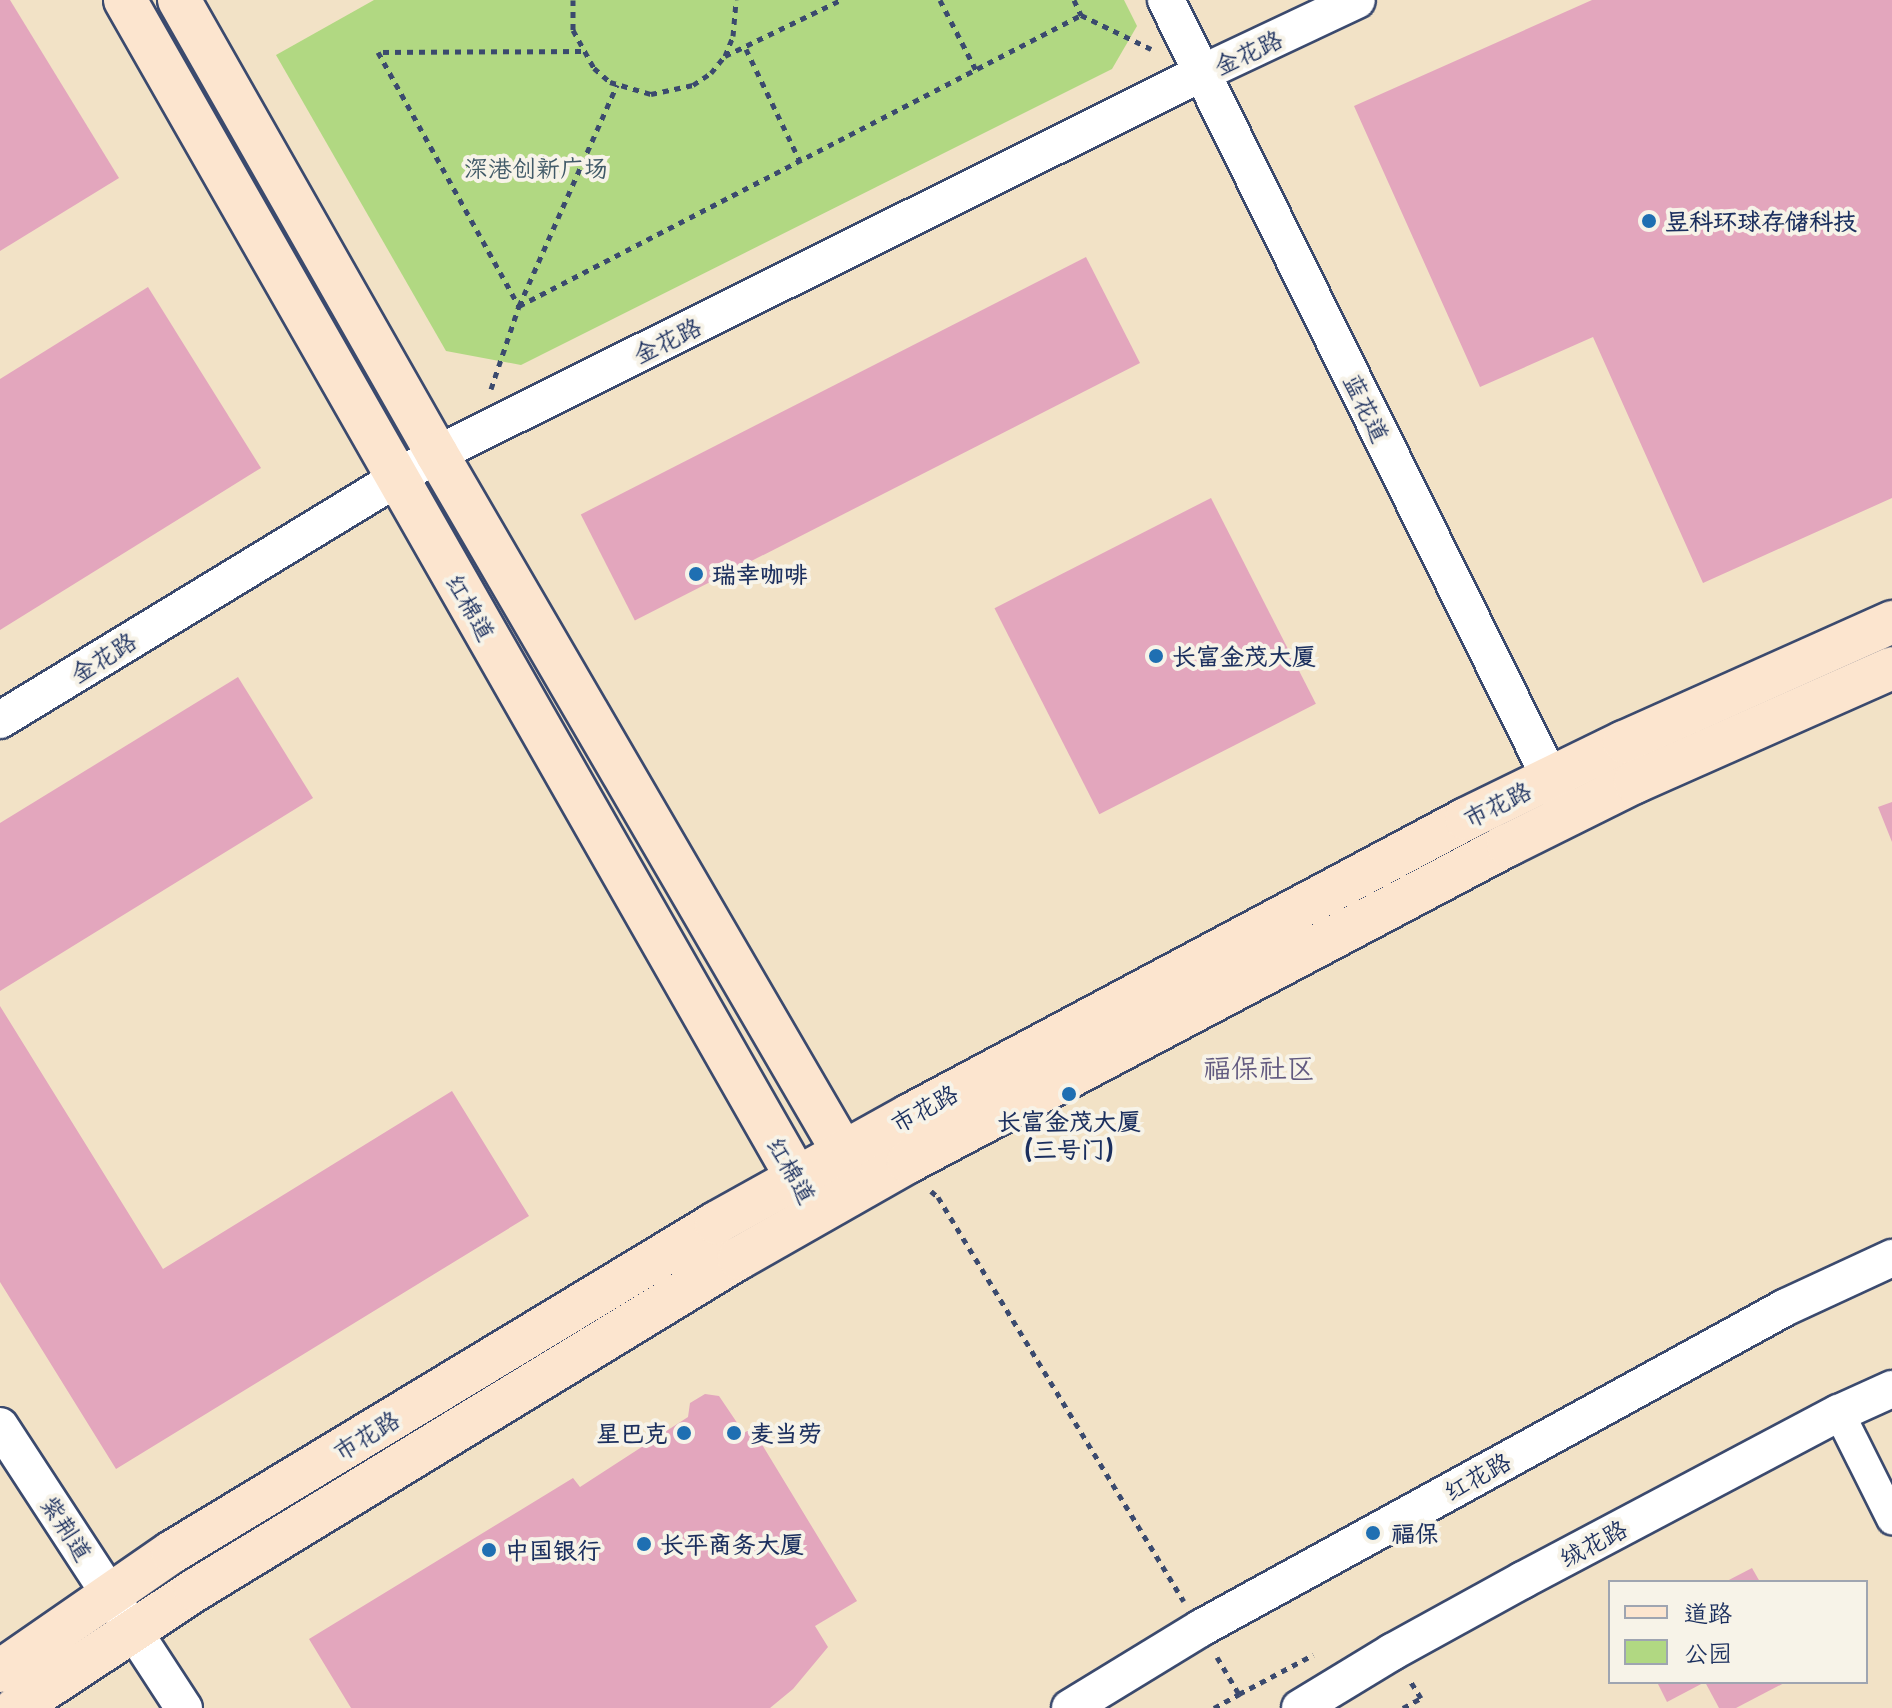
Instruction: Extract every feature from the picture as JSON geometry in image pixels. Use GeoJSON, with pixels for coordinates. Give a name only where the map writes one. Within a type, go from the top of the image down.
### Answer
{"type":"FeatureCollection","features":[{"type":"Feature","properties":{"kind":"main road","name":"红棉道"},"geometry":{"type":"LineString","coordinates":[[125,0],[807,1196]]}},
{"type":"Feature","properties":{"kind":"main road","name":"红棉道"},"geometry":{"type":"LineString","coordinates":[[179,0],[437,454],[854,1170]]}},
{"type":"Feature","properties":{"kind":"main road","name":"市花路"},"geometry":{"type":"LineString","coordinates":[[16,1708],[807,1196],[1466,819],[1892,622]]}},
{"type":"Feature","properties":{"kind":"main road","name":"市花路"},"geometry":{"type":"LineString","coordinates":[[854,1170],[908,1162],[1568,815],[1892,668]]}},
{"type":"Feature","properties":{"kind":"main road","name":"市花路"},"geometry":{"type":"LineString","coordinates":[[0,1671],[172,1552],[716,1223],[807,1196]]}},
{"type":"Feature","properties":{"kind":"street","name":"蓝花道"},"geometry":{"type":"LineString","coordinates":[[1166,0],[1568,815]]}},
{"type":"Feature","properties":{"kind":"street","name":"金花路"},"geometry":{"type":"LineString","coordinates":[[0,720],[437,454],[1202,73],[1357,0]]}},
{"type":"Feature","properties":{"kind":"street","name":"红花路"},"geometry":{"type":"LineString","coordinates":[[1070,1708],[1201,1628],[1786,1307],[1892,1258]]}},
{"type":"Feature","properties":{"kind":"street","name":"绒花路"},"geometry":{"type":"LineString","coordinates":[[1300,1708],[1392,1652],[1839,1413],[1892,1389]]}},
{"type":"Feature","properties":{"kind":"street"},"geometry":{"type":"LineString","coordinates":[[1839,1413],[1892,1519]]}},
{"type":"Feature","properties":{"kind":"street","name":"紫荆道"},"geometry":{"type":"LineString","coordinates":[[0,1426],[184,1708]]}},
{"type":"Feature","properties":{"kind":"path"},"geometry":{"type":"LineString","coordinates":[[573,0],[573,30],[581,51],[594,68],[617,85],[651,94],[673,92],[693,85],[711,73],[725,56],[733,36],[736,0]]}},
{"type":"Feature","properties":{"kind":"path"},"geometry":{"type":"LineString","coordinates":[[725,56],[746,49],[841,0]]}},
{"type":"Feature","properties":{"kind":"path"},"geometry":{"type":"LineString","coordinates":[[940,0],[976,71]]}},
{"type":"Feature","properties":{"kind":"path"},"geometry":{"type":"LineString","coordinates":[[1074,0],[1081,15],[1202,73]]}},
{"type":"Feature","properties":{"kind":"path"},"geometry":{"type":"LineString","coordinates":[[519,306],[1081,15]]}},
{"type":"Feature","properties":{"kind":"path"},"geometry":{"type":"LineString","coordinates":[[746,49],[800,161]]}},
{"type":"Feature","properties":{"kind":"path"},"geometry":{"type":"LineString","coordinates":[[519,306],[378,52],[581,51]]}},
{"type":"Feature","properties":{"kind":"path"},"geometry":{"type":"LineString","coordinates":[[476,435],[519,306],[617,85]]}},
{"type":"Feature","properties":{"kind":"path"},"geometry":{"type":"LineString","coordinates":[[908,1162],[919,1181],[938,1197],[1239,1694]]}},
{"type":"Feature","properties":{"kind":"path"},"geometry":{"type":"LineString","coordinates":[[1214,1708],[1324,1649]]}},
{"type":"Feature","properties":{"kind":"path"},"geometry":{"type":"LineString","coordinates":[[1392,1652],[1421,1698],[1403,1708]]}},
{"type":"Feature","properties":{"kind":"green space","name":"深港创新广场"},"geometry":{"type":"Polygon","coordinates":[[[374,0],[1124,0],[1137,26],[1112,69],[521,365],[446,351],[276,55],[374,0]]]}},
{"type":"Feature","properties":{"kind":"building"},"geometry":{"type":"Polygon","coordinates":[[[0,0],[10,0],[119,178],[0,251],[0,0]]]}},
{"type":"Feature","properties":{"kind":"building","name":"昱科环球存储科技"},"geometry":{"type":"Polygon","coordinates":[[[1592,0],[1892,0],[1892,498],[1703,583],[1593,337],[1480,387],[1354,106],[1592,0]]]}},
{"type":"Feature","properties":{"kind":"building"},"geometry":{"type":"Polygon","coordinates":[[[1086,257],[1140,363],[635,620],[581,514],[1086,257]]]}},
{"type":"Feature","properties":{"kind":"building"},"geometry":{"type":"Polygon","coordinates":[[[148,287],[261,468],[0,630],[0,379],[148,287]]]}},
{"type":"Feature","properties":{"kind":"building","name":"长富金茂大厦"},"geometry":{"type":"Polygon","coordinates":[[[1211,498],[1316,704],[1099,814],[994,608],[1211,498]]]}},
{"type":"Feature","properties":{"kind":"building"},"geometry":{"type":"Polygon","coordinates":[[[238,677],[313,798],[0,991],[0,823],[238,677]]]}},
{"type":"Feature","properties":{"kind":"building"},"geometry":{"type":"Polygon","coordinates":[[[1892,802],[1892,842],[1878,807],[1892,802]]]}},
{"type":"Feature","properties":{"kind":"building"},"geometry":{"type":"Polygon","coordinates":[[[0,1006],[163,1269],[452,1091],[529,1216],[116,1469],[0,1282],[0,1006]]]}},
{"type":"Feature","properties":{"kind":"building","name":"长平商务大厦"},"geometry":{"type":"Polygon","coordinates":[[[705,1394],[719,1396],[744,1433],[752,1428],[857,1601],[815,1626],[828,1647],[793,1689],[770,1708],[351,1708],[309,1639],[573,1478],[580,1487],[688,1417],[690,1403],[705,1394]]]}},
{"type":"Feature","properties":{"kind":"building"},"geometry":{"type":"Polygon","coordinates":[[[1752,1568],[1759,1580],[1729,1580],[1752,1568]]]}},
{"type":"Feature","properties":{"kind":"building"},"geometry":{"type":"Polygon","coordinates":[[[1658,1684],[1701,1684],[1667,1702],[1658,1684]]]}},
{"type":"Feature","properties":{"kind":"building"},"geometry":{"type":"Polygon","coordinates":[[[1706,1684],[1782,1684],[1736,1708],[1719,1708],[1706,1684]]]}},
{"type":"Feature","properties":{"kind":"place","name":"昱科环球存储科技"},"geometry":{"type":"Point","coordinates":[1649,221]}},
{"type":"Feature","properties":{"kind":"place","name":"瑞幸咖啡"},"geometry":{"type":"Point","coordinates":[696,574]}},
{"type":"Feature","properties":{"kind":"place","name":"长富金茂大厦"},"geometry":{"type":"Point","coordinates":[1156,656]}},
{"type":"Feature","properties":{"kind":"place","name":"长富金茂大厦 (三号门)"},"geometry":{"type":"Point","coordinates":[1069,1094]}},
{"type":"Feature","properties":{"kind":"place","name":"星巴克"},"geometry":{"type":"Point","coordinates":[684,1433]}},
{"type":"Feature","properties":{"kind":"place","name":"麦当劳"},"geometry":{"type":"Point","coordinates":[734,1433]}},
{"type":"Feature","properties":{"kind":"place","name":"福保"},"geometry":{"type":"Point","coordinates":[1373,1533]}},
{"type":"Feature","properties":{"kind":"place","name":"长平商务大厦"},"geometry":{"type":"Point","coordinates":[644,1544]}},
{"type":"Feature","properties":{"kind":"place","name":"中国银行"},"geometry":{"type":"Point","coordinates":[489,1550]}},
{"type":"Feature","properties":{"kind":"district","name":"福保社区"},"geometry":{"type":"Point","coordinates":[1259,1067]}}]}
